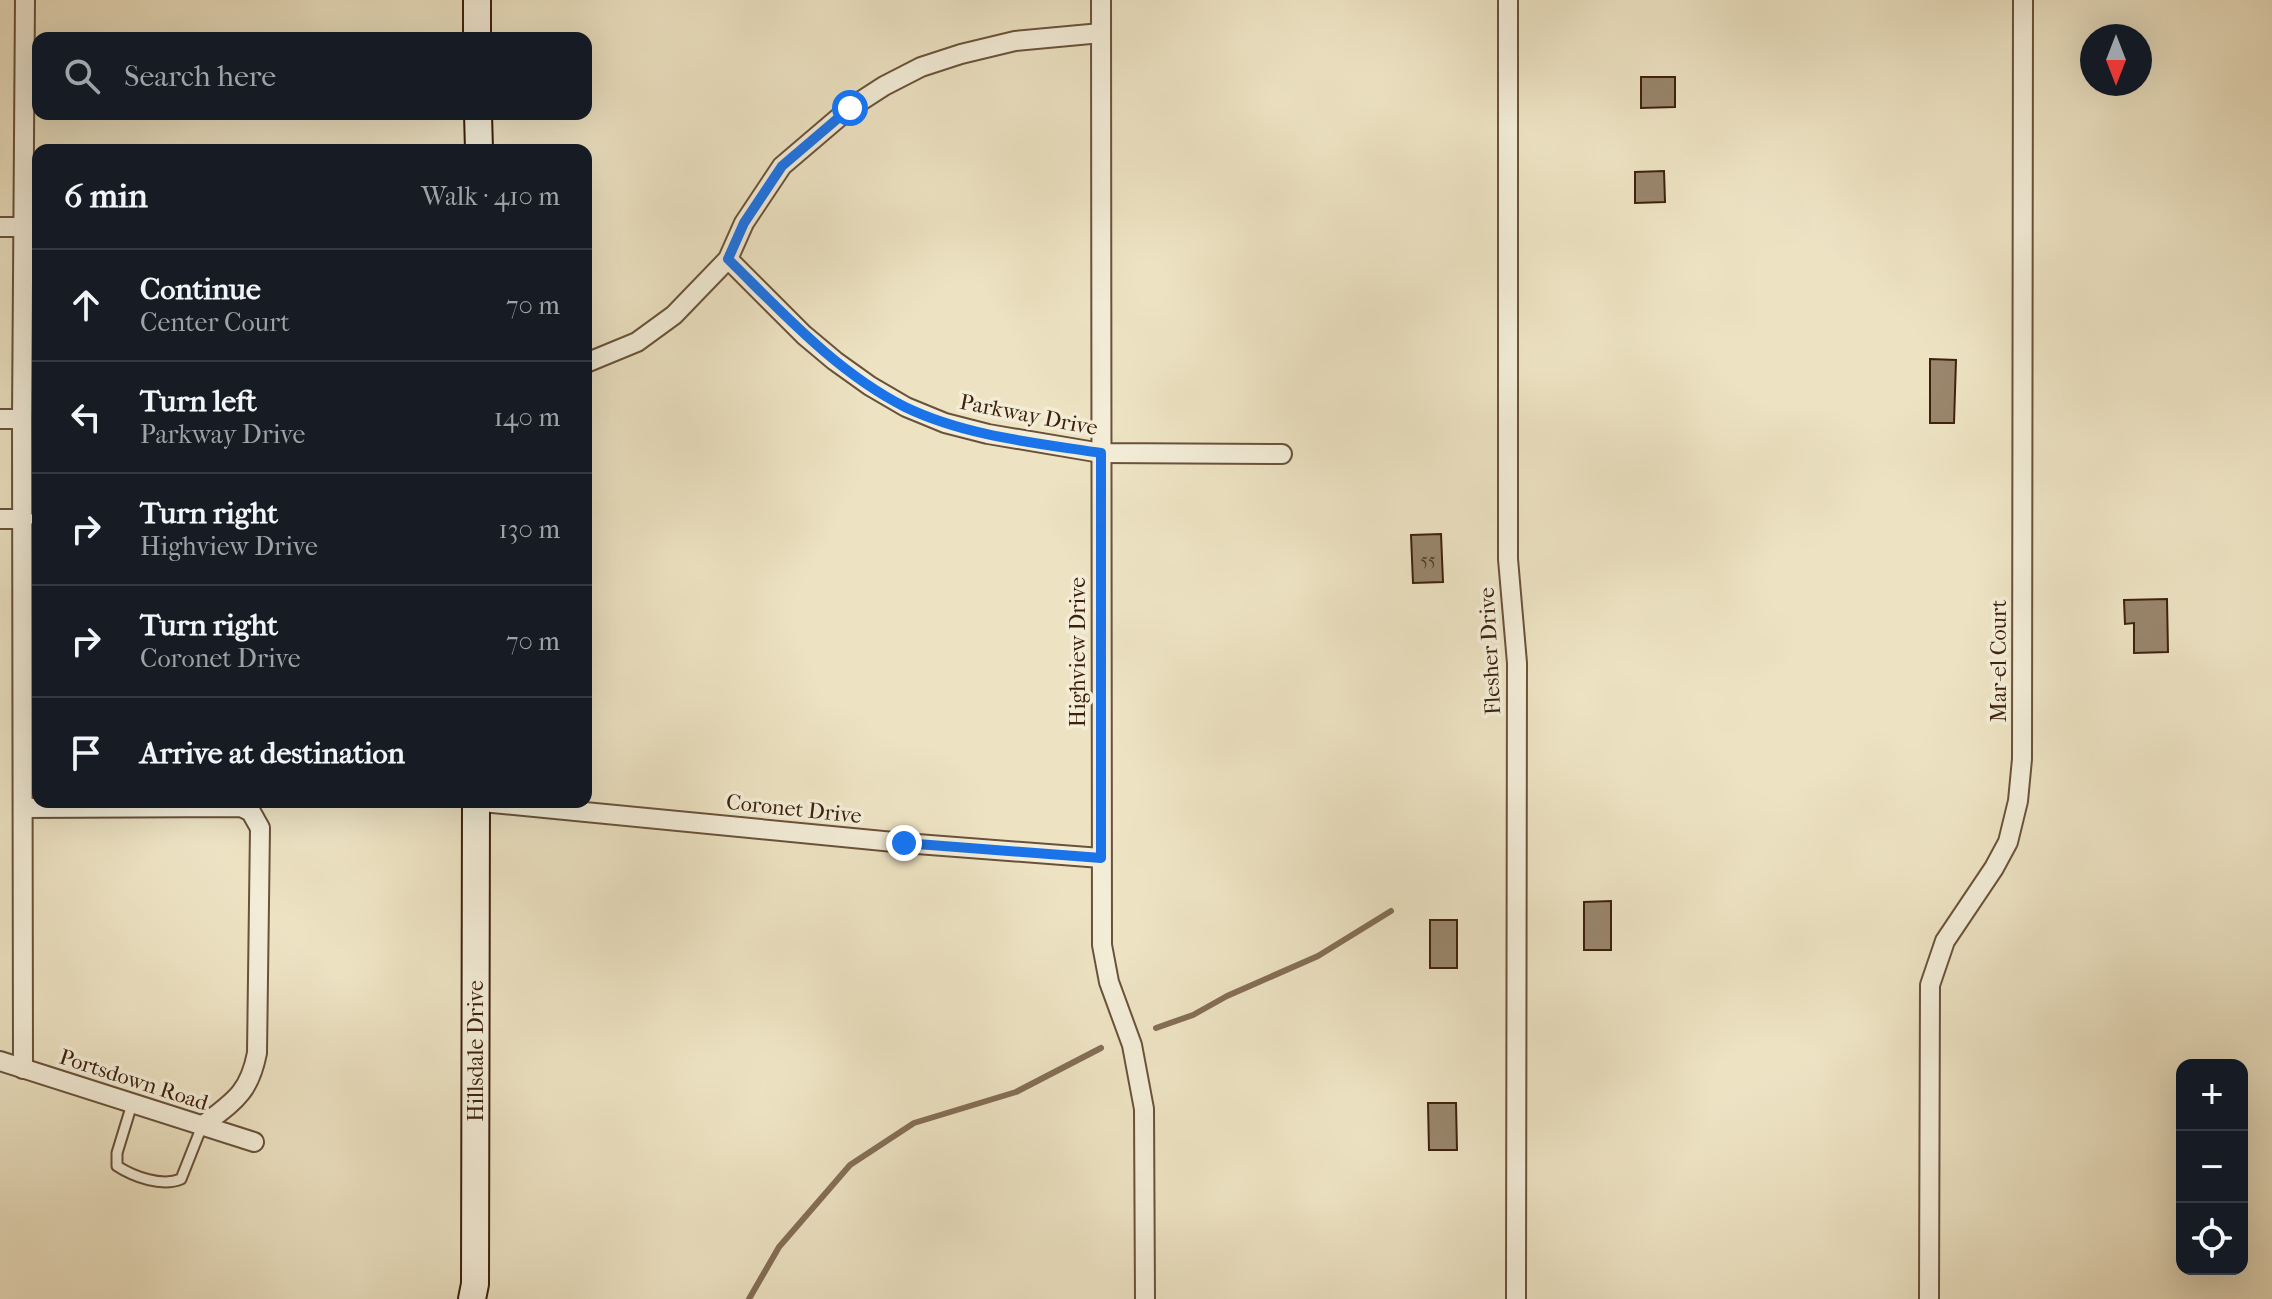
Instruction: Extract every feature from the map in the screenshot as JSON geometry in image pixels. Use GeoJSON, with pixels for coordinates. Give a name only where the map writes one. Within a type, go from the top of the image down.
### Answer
{"type":"FeatureCollection","features":[{"type":"Feature","properties":{"kind":"street"},"geometry":{"type":"LineString","coordinates":[[23,1069],[24,519],[31,318],[25,227],[25,0]]}},
{"type":"Feature","properties":{"kind":"street"},"geometry":{"type":"LineString","coordinates":[[477,0],[477,32]]}},
{"type":"Feature","properties":{"kind":"street","name":"Highview Drive"},"geometry":{"type":"LineString","coordinates":[[1101,0],[1102,945],[1109,982],[1132,1045],[1144,1109],[1145,1299]]}},
{"type":"Feature","properties":{"kind":"street","name":"Flesher Drive"},"geometry":{"type":"LineString","coordinates":[[1508,0],[1508,559],[1518,691],[1516,1299]]}},
{"type":"Feature","properties":{"kind":"street","name":"Mar-el Court"},"geometry":{"type":"LineString","coordinates":[[1929,1299],[1930,985],[1945,941],[2008,842],[2018,801],[2022,759],[2023,0]]}},
{"type":"Feature","properties":{"kind":"street"},"geometry":{"type":"LineString","coordinates":[[592,361],[637,342],[674,315],[728,259],[744,223],[782,166],[839,116],[884,86],[921,67],[961,54],[1015,41],[1101,33]]}},
{"type":"Feature","properties":{"kind":"street"},"geometry":{"type":"LineString","coordinates":[[478,120],[479,144]]}},
{"type":"Feature","properties":{"kind":"street"},"geometry":{"type":"LineString","coordinates":[[0,227],[25,227]]}},
{"type":"Feature","properties":{"kind":"street","name":"Parkway Drive"},"geometry":{"type":"LineString","coordinates":[[728,259],[804,335],[835,361],[906,407],[945,423],[988,434],[1101,453],[1282,454]]}},
{"type":"Feature","properties":{"kind":"street"},"geometry":{"type":"LineString","coordinates":[[0,419],[28,427]]}},
{"type":"Feature","properties":{"kind":"street"},"geometry":{"type":"LineString","coordinates":[[0,519],[24,519]]}},
{"type":"Feature","properties":{"kind":"street"},"geometry":{"type":"LineString","coordinates":[[23,808],[32,808]]}},
{"type":"Feature","properties":{"kind":"street"},"geometry":{"type":"LineString","coordinates":[[202,1126],[238,1098],[253,1077],[257,1053],[260,828],[251,812],[243,808]]}},
{"type":"Feature","properties":{"kind":"street","name":"Hillsdale Drive"},"geometry":{"type":"LineString","coordinates":[[472,1299],[475,1284],[479,808]]}},
{"type":"Feature","properties":{"kind":"street","name":"Coronet Drive"},"geometry":{"type":"LineString","coordinates":[[541,808],[904,843],[1101,858]]}},
{"type":"Feature","properties":{"kind":"street","name":"Portsdown Road"},"geometry":{"type":"LineString","coordinates":[[0,1061],[254,1142]]}},
{"type":"Feature","properties":{"kind":"lane"},"geometry":{"type":"LineString","coordinates":[[132,1104],[117,1153],[117,1166],[130,1175],[172,1183],[181,1179],[202,1126]]}},
{"type":"Feature","properties":{"kind":"building"},"geometry":{"type":"Polygon","coordinates":[[[1641,77],[1675,77],[1675,107],[1641,108],[1641,77]]]}},
{"type":"Feature","properties":{"kind":"building"},"geometry":{"type":"Polygon","coordinates":[[[1664,171],[1665,202],[1635,203],[1635,172],[1664,171]]]}},
{"type":"Feature","properties":{"kind":"building"},"geometry":{"type":"Polygon","coordinates":[[[1930,359],[1956,360],[1954,423],[1930,423],[1930,359]]]}},
{"type":"Feature","properties":{"kind":"building"},"geometry":{"type":"Polygon","coordinates":[[[1441,534],[1443,582],[1413,583],[1411,535],[1441,534]]]}},
{"type":"Feature","properties":{"kind":"building"},"geometry":{"type":"Polygon","coordinates":[[[2167,599],[2168,652],[2134,653],[2134,623],[2125,624],[2124,600],[2167,599]]]}},
{"type":"Feature","properties":{"kind":"building"},"geometry":{"type":"Polygon","coordinates":[[[1611,901],[1611,950],[1584,950],[1584,902],[1611,901]]]}},
{"type":"Feature","properties":{"kind":"building"},"geometry":{"type":"Polygon","coordinates":[[[1430,920],[1457,920],[1457,968],[1430,968],[1430,920]]]}},
{"type":"Feature","properties":{"kind":"building"},"geometry":{"type":"Polygon","coordinates":[[[1428,1103],[1456,1103],[1457,1150],[1429,1150],[1428,1103]]]}},
{"type":"Feature","properties":{"kind":"waterway"},"geometry":{"type":"LineString","coordinates":[[1156,1028],[1193,1015],[1227,996],[1318,956],[1391,911]]}},
{"type":"Feature","properties":{"kind":"waterway"},"geometry":{"type":"LineString","coordinates":[[749,1299],[779,1247],[850,1165],[914,1123],[1016,1092],[1101,1048]]}},
{"type":"Feature","properties":{"kind":"route"},"geometry":{"type":"LineString","coordinates":[[850,108],[782,166],[744,223],[728,259],[804,335],[835,361],[906,407],[945,423],[988,434],[1101,453],[1101,858],[904,843]]}}]}
